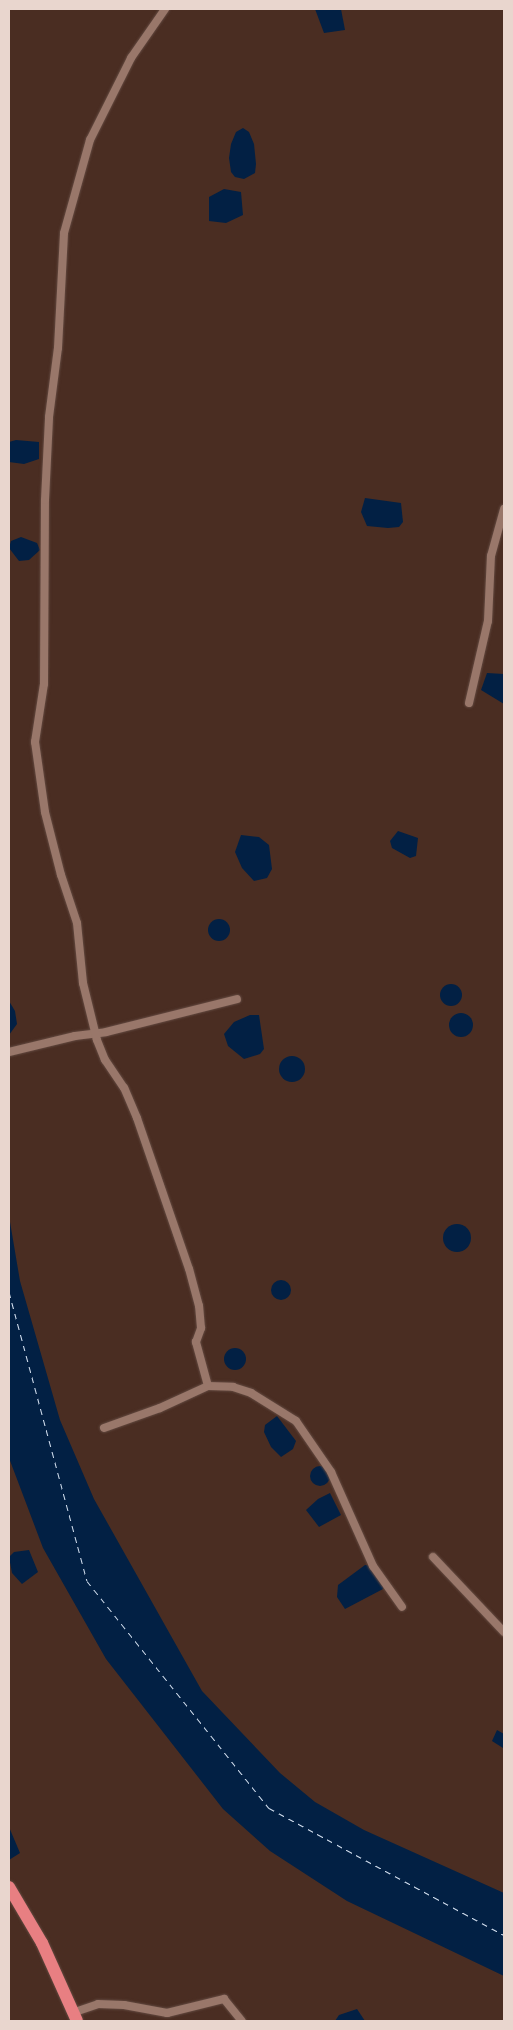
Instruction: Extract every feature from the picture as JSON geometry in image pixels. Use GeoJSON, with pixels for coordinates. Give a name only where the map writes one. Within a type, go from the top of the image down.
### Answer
{"type":"FeatureCollection","features":[{"type":"Feature","properties":{"kind":"highway"},"geometry":{"type":"LineString","coordinates":[[9,1887],[42,1943],[76,2016]]}},
{"type":"Feature","properties":{"kind":"street"},"geometry":{"type":"LineString","coordinates":[[165,9],[131,58],[90,140],[64,233],[58,348],[49,417],[45,500],[44,684],[35,742],[45,812],[61,875],[77,923],[83,983],[101,1053],[124,1088],[137,1118],[194,1283],[201,1328],[196,1342],[208,1386]]}},
{"type":"Feature","properties":{"kind":"street"},"geometry":{"type":"LineString","coordinates":[[469,703],[488,622],[491,556],[504,509]]}},
{"type":"Feature","properties":{"kind":"street"},"geometry":{"type":"LineString","coordinates":[[9,1052],[97,1034],[237,999]]}},
{"type":"Feature","properties":{"kind":"street"},"geometry":{"type":"LineString","coordinates":[[104,1428],[160,1408],[208,1386],[233,1386],[251,1393],[296,1422],[331,1472],[373,1566],[402,1607]]}},
{"type":"Feature","properties":{"kind":"street"},"geometry":{"type":"LineString","coordinates":[[433,1558],[504,1632]]}},
{"type":"Feature","properties":{"kind":"street"},"geometry":{"type":"LineString","coordinates":[[76,2016],[98,2004],[124,2005],[166,2013],[224,1999],[242,2021]]}},
{"type":"Feature","properties":{"kind":"water"},"geometry":{"type":"Polygon","coordinates":[[[315,9],[341,9],[345,30],[324,33],[315,9]]]}},
{"type":"Feature","properties":{"kind":"water"},"geometry":{"type":"Polygon","coordinates":[[[243,128],[249,132],[254,144],[256,164],[255,173],[244,179],[235,177],[231,172],[229,158],[231,144],[236,132],[243,128]]]}},
{"type":"Feature","properties":{"kind":"water"},"geometry":{"type":"Polygon","coordinates":[[[224,189],[241,192],[243,215],[226,223],[209,221],[209,197],[224,189]]]}},
{"type":"Feature","properties":{"kind":"water"},"geometry":{"type":"Polygon","coordinates":[[[16,440],[39,442],[39,459],[24,464],[9,462],[9,442],[16,440]]]}},
{"type":"Feature","properties":{"kind":"water"},"geometry":{"type":"Polygon","coordinates":[[[365,498],[401,503],[403,522],[399,527],[367,526],[361,512],[365,498]]]}},
{"type":"Feature","properties":{"kind":"water"},"geometry":{"type":"Polygon","coordinates":[[[21,537],[37,543],[40,550],[29,560],[19,561],[9,548],[11,541],[21,537]]]}},
{"type":"Feature","properties":{"kind":"water"},"geometry":{"type":"Polygon","coordinates":[[[487,673],[504,674],[504,704],[481,690],[487,673]]]}},
{"type":"Feature","properties":{"kind":"water"},"geometry":{"type":"Polygon","coordinates":[[[398,831],[418,838],[416,856],[410,858],[392,848],[390,841],[398,831]]]}},
{"type":"Feature","properties":{"kind":"water"},"geometry":{"type":"Polygon","coordinates":[[[241,835],[259,837],[269,845],[272,869],[267,878],[254,881],[242,868],[235,852],[241,835]]]}},
{"type":"Feature","properties":{"kind":"water"},"geometry":{"type":"Polygon","coordinates":[[[219,919],[227,922],[230,930],[227,938],[219,941],[211,938],[208,930],[211,922],[219,919]]]}},
{"type":"Feature","properties":{"kind":"water"},"geometry":{"type":"Polygon","coordinates":[[[451,984],[461,991],[462,995],[455,1005],[451,1006],[441,999],[440,995],[447,985],[451,984]]]}},
{"type":"Feature","properties":{"kind":"water"},"geometry":{"type":"Polygon","coordinates":[[[9,1001],[15,1011],[17,1024],[9,1035],[9,1001]]]}},
{"type":"Feature","properties":{"kind":"water"},"geometry":{"type":"Polygon","coordinates":[[[461,1013],[469,1017],[473,1025],[469,1033],[461,1037],[453,1033],[449,1025],[453,1017],[461,1013]]]}},
{"type":"Feature","properties":{"kind":"water"},"geometry":{"type":"Polygon","coordinates":[[[250,1015],[259,1015],[264,1049],[260,1054],[244,1059],[228,1046],[224,1034],[234,1022],[250,1015]]]}},
{"type":"Feature","properties":{"kind":"water"},"geometry":{"type":"Polygon","coordinates":[[[292,1056],[301,1060],[305,1069],[301,1078],[292,1082],[283,1078],[279,1069],[283,1060],[292,1056]]]}},
{"type":"Feature","properties":{"kind":"water"},"geometry":{"type":"Polygon","coordinates":[[[9,1216],[20,1281],[60,1420],[94,1499],[202,1691],[280,1773],[315,1802],[364,1830],[504,1893],[504,1976],[347,1901],[270,1851],[223,1809],[106,1659],[43,1548],[9,1458],[9,1216]]]}},
{"type":"Feature","properties":{"kind":"water"},"geometry":{"type":"Polygon","coordinates":[[[457,1224],[467,1228],[471,1238],[467,1248],[457,1252],[447,1248],[443,1238],[447,1228],[457,1224]]]}},
{"type":"Feature","properties":{"kind":"water"},"geometry":{"type":"Polygon","coordinates":[[[277,1280],[285,1280],[291,1286],[291,1294],[285,1300],[277,1300],[271,1294],[271,1286],[277,1280]]]}},
{"type":"Feature","properties":{"kind":"water"},"geometry":{"type":"Polygon","coordinates":[[[235,1348],[245,1355],[246,1359],[239,1369],[235,1370],[225,1363],[224,1359],[231,1349],[235,1348]]]}},
{"type":"Feature","properties":{"kind":"water"},"geometry":{"type":"Polygon","coordinates":[[[277,1416],[296,1441],[293,1449],[281,1457],[271,1447],[264,1432],[265,1425],[277,1416]]]}},
{"type":"Feature","properties":{"kind":"water"},"geometry":{"type":"Polygon","coordinates":[[[320,1466],[327,1469],[330,1476],[327,1483],[320,1486],[313,1483],[310,1476],[313,1469],[320,1466]]]}},
{"type":"Feature","properties":{"kind":"water"},"geometry":{"type":"Polygon","coordinates":[[[330,1493],[341,1515],[319,1527],[306,1510],[318,1499],[330,1493]]]}},
{"type":"Feature","properties":{"kind":"water"},"geometry":{"type":"Polygon","coordinates":[[[29,1550],[38,1572],[22,1584],[12,1573],[9,1557],[14,1552],[29,1550]]]}},
{"type":"Feature","properties":{"kind":"water"},"geometry":{"type":"Polygon","coordinates":[[[365,1565],[372,1566],[384,1583],[383,1589],[345,1609],[337,1597],[338,1585],[365,1565]]]}},
{"type":"Feature","properties":{"kind":"water"},"geometry":{"type":"Polygon","coordinates":[[[497,1730],[504,1734],[503,1748],[492,1741],[497,1730]]]}},
{"type":"Feature","properties":{"kind":"water"},"geometry":{"type":"Polygon","coordinates":[[[9,1827],[20,1853],[9,1860],[9,1827]]]}},
{"type":"Feature","properties":{"kind":"water"},"geometry":{"type":"Polygon","coordinates":[[[357,2009],[365,2021],[335,2021],[339,2015],[357,2009]]]}},
{"type":"Feature","properties":{"kind":"ferry route"},"geometry":{"type":"LineString","coordinates":[[9,1292],[87,1581],[269,1808],[504,1935]]}}]}
